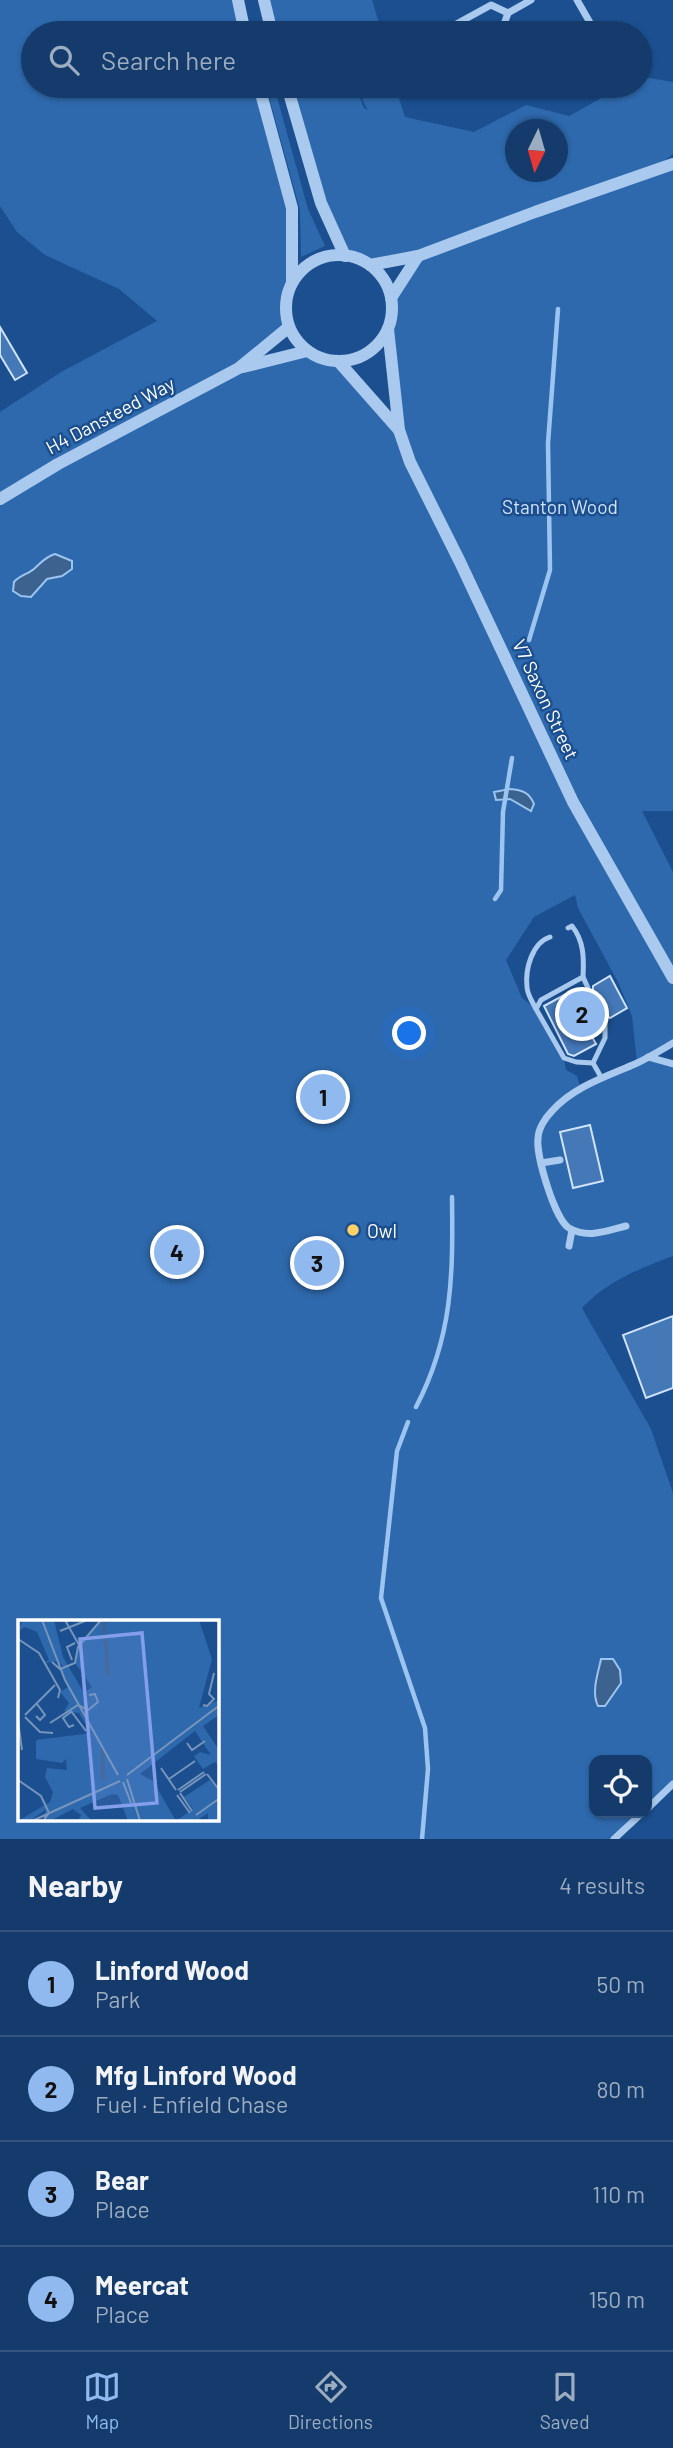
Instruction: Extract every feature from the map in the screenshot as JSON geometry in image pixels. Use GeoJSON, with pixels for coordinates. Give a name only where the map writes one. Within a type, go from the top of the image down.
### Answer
{"type":"FeatureCollection","features":[{"type":"Feature","properties":{"kind":"street"},"geometry":{"type":"LineString","coordinates":[[237,0],[242,21]]}},
{"type":"Feature","properties":{"kind":"street"},"geometry":{"type":"LineString","coordinates":[[264,0],[269,21]]}},
{"type":"Feature","properties":{"kind":"street"},"geometry":{"type":"LineString","coordinates":[[505,21],[508,13],[531,0]]}},
{"type":"Feature","properties":{"kind":"street"},"geometry":{"type":"LineString","coordinates":[[577,0],[589,21]]}},
{"type":"Feature","properties":{"kind":"street"},"geometry":{"type":"LineString","coordinates":[[463,21],[492,5],[508,13]]}},
{"type":"Feature","properties":{"kind":"street"},"geometry":{"type":"LineString","coordinates":[[262,98],[292,208],[292,284]]}},
{"type":"Feature","properties":{"kind":"street"},"geometry":{"type":"LineString","coordinates":[[291,98],[317,187],[345,256]]}},
{"type":"Feature","properties":{"kind":"street"},"geometry":{"type":"LineString","coordinates":[[370,265],[418,256],[673,164]]}},
{"type":"Feature","properties":{"kind":"street"},"geometry":{"type":"LineString","coordinates":[[329,256],[345,256],[357,258],[370,265],[384,279],[391,298],[392,312],[388,329],[369,353],[339,362],[323,359],[307,351],[296,341],[286,314],[287,297],[301,271],[314,261],[329,256]]}},
{"type":"Feature","properties":{"kind":"street"},"geometry":{"type":"LineString","coordinates":[[391,298],[418,256]]}},
{"type":"Feature","properties":{"kind":"street","name":"H4 Dansteed Way"},"geometry":{"type":"LineString","coordinates":[[0,499],[58,464],[239,368],[289,327]]}},
{"type":"Feature","properties":{"kind":"street","name":"V7 Saxon Street"},"geometry":{"type":"LineString","coordinates":[[388,329],[399,430],[406,452],[573,802],[673,978]]}},
{"type":"Feature","properties":{"kind":"street","name":"H4 Dansteed Way"},"geometry":{"type":"LineString","coordinates":[[239,368],[307,351]]}},
{"type":"Feature","properties":{"kind":"street","name":"V7 Saxon Street"},"geometry":{"type":"LineString","coordinates":[[339,362],[399,430]]}},
{"type":"Feature","properties":{"kind":"street"},"geometry":{"type":"LineString","coordinates":[[626,1226],[588,1235],[565,1226],[559,1217],[541,1163],[538,1138],[542,1124],[552,1110],[601,1077],[673,1043]]}},
{"type":"Feature","properties":{"kind":"street"},"geometry":{"type":"LineString","coordinates":[[648,1057],[673,1064]]}},
{"type":"Feature","properties":{"kind":"street"},"geometry":{"type":"LineString","coordinates":[[541,1163],[560,1160]]}},
{"type":"Feature","properties":{"kind":"street"},"geometry":{"type":"LineString","coordinates":[[569,1246],[572,1230]]}},
{"type":"Feature","properties":{"kind":"street"},"geometry":{"type":"LineString","coordinates":[[652,1804],[673,1784]]}},
{"type":"Feature","properties":{"kind":"street"},"geometry":{"type":"LineString","coordinates":[[614,1839],[637,1818]]}},
{"type":"Feature","properties":{"kind":"lane"},"geometry":{"type":"LineString","coordinates":[[568,928],[572,926],[580,936],[583,976],[589,988]]}},
{"type":"Feature","properties":{"kind":"lane"},"geometry":{"type":"LineString","coordinates":[[550,937],[544,939],[532,951],[526,988],[564,1058],[593,1063]]}},
{"type":"Feature","properties":{"kind":"lane"},"geometry":{"type":"LineString","coordinates":[[536,1009],[541,1000],[583,976]]}},
{"type":"Feature","properties":{"kind":"lane"},"geometry":{"type":"LineString","coordinates":[[593,1063],[605,1038],[604,1020]]}},
{"type":"Feature","properties":{"kind":"lane"},"geometry":{"type":"LineString","coordinates":[[593,1063],[601,1077]]}},
{"type":"Feature","properties":{"kind":"green space","name":"Stanton Wood"},"geometry":{"type":"Polygon","coordinates":[[[0,0],[238,0],[242,21],[21,21],[21,98],[262,98],[292,208],[292,283],[287,297],[286,314],[289,327],[241,367],[307,351],[323,359],[339,362],[398,429],[388,329],[392,312],[391,298],[418,257],[370,265],[345,256],[291,98],[360,98],[364,108],[368,110],[364,98],[399,98],[405,117],[474,132],[526,105],[569,116],[601,98],[652,98],[652,78],[673,82],[673,154],[651,171],[673,164],[673,811],[642,811],[673,872],[673,1043],[649,1057],[673,1064],[673,1256],[613,1283],[582,1308],[651,1429],[673,1493],[673,1784],[652,1804],[652,1755],[589,1755],[589,1818],[638,1818],[615,1839],[0,1839],[0,412],[61,372],[157,321],[119,289],[45,255],[17,232],[0,206],[0,0]],[[575,895],[534,917],[506,960],[522,998],[536,1009],[564,1058],[566,1070],[577,1076],[581,1089],[637,1063],[632,1016],[619,984],[578,908],[575,895]]]}},
{"type":"Feature","properties":{"kind":"green space"},"geometry":{"type":"Polygon","coordinates":[[[264,0],[372,0],[378,21],[269,21],[264,0]]]}},
{"type":"Feature","properties":{"kind":"green space"},"geometry":{"type":"Polygon","coordinates":[[[269,98],[277,98],[308,209],[325,246],[301,257],[300,210],[269,98]]]}},
{"type":"Feature","properties":{"kind":"shaded area"},"geometry":{"type":"Polygon","coordinates":[[[55,554],[72,561],[72,569],[62,576],[47,579],[31,597],[21,596],[13,591],[16,580],[55,554]]]}},
{"type":"Feature","properties":{"kind":"shaded area"},"geometry":{"type":"Polygon","coordinates":[[[510,789],[522,791],[530,797],[534,804],[531,811],[510,799],[496,800],[494,792],[510,789]]]}},
{"type":"Feature","properties":{"kind":"shaded area"},"geometry":{"type":"Polygon","coordinates":[[[601,1659],[613,1659],[620,1670],[621,1683],[605,1706],[598,1706],[595,1695],[601,1659]]]}},
{"type":"Feature","properties":{"kind":"building"},"geometry":{"type":"Polygon","coordinates":[[[0,327],[27,373],[15,380],[0,355],[0,327]]]}},
{"type":"Feature","properties":{"kind":"building"},"geometry":{"type":"Polygon","coordinates":[[[610,976],[627,1008],[610,1018],[602,1016],[600,1023],[588,1029],[596,1044],[574,1056],[568,1054],[544,1006],[568,993],[570,998],[583,990],[590,993],[593,986],[610,976]]]}},
{"type":"Feature","properties":{"kind":"building"},"geometry":{"type":"Polygon","coordinates":[[[590,1125],[603,1181],[573,1188],[560,1132],[590,1125]]]}},
{"type":"Feature","properties":{"kind":"building"},"geometry":{"type":"Polygon","coordinates":[[[673,1316],[673,1388],[646,1398],[623,1335],[673,1316]]]}},
{"type":"Feature","properties":{"kind":"waterway"},"geometry":{"type":"LineString","coordinates":[[529,640],[550,570],[548,443],[558,309]]}},
{"type":"Feature","properties":{"kind":"waterway"},"geometry":{"type":"LineString","coordinates":[[495,899],[501,890],[503,812],[512,758]]}},
{"type":"Feature","properties":{"kind":"waterway"},"geometry":{"type":"LineString","coordinates":[[416,1407],[428,1381],[444,1330],[451,1279],[452,1197]]}},
{"type":"Feature","properties":{"kind":"waterway"},"geometry":{"type":"LineString","coordinates":[[408,1422],[397,1451],[381,1598],[425,1728],[428,1769],[422,1839]]}},
{"type":"Feature","properties":{"kind":"place","name":"Mfg Linford Wood"},"geometry":{"type":"Point","coordinates":[582,1014]}},
{"type":"Feature","properties":{"kind":"place","name":"Linford Wood"},"geometry":{"type":"Point","coordinates":[323,1097]}},
{"type":"Feature","properties":{"kind":"place","name":"Owl"},"geometry":{"type":"Point","coordinates":[353,1230]}},
{"type":"Feature","properties":{"kind":"place","name":"Meercat"},"geometry":{"type":"Point","coordinates":[177,1252]}},
{"type":"Feature","properties":{"kind":"place","name":"Bear"},"geometry":{"type":"Point","coordinates":[317,1263]}}]}
